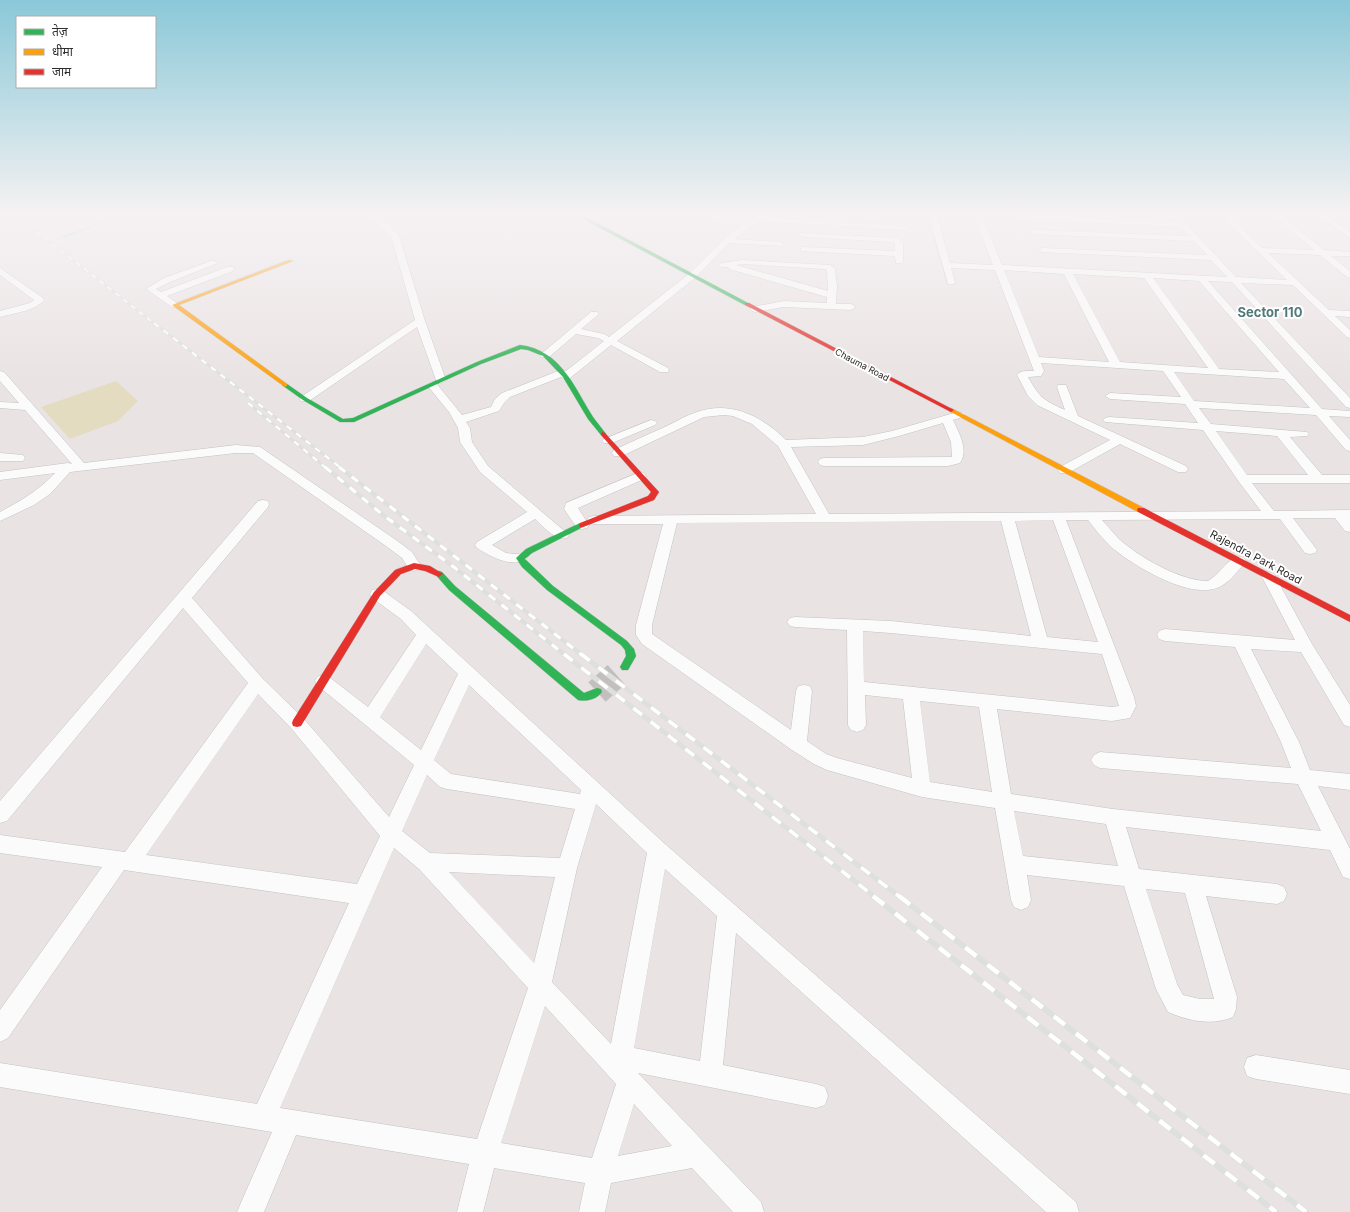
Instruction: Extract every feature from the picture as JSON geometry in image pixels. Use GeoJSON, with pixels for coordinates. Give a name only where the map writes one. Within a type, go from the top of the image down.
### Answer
{"type":"FeatureCollection","features":[{"type":"Feature","properties":{"kind":"street"},"geometry":{"type":"LineString","coordinates":[[196,270],[167,280],[150,289],[175,305],[305,399],[342,421],[348,421],[437,383],[466,368],[520,347],[534,349],[545,355],[564,374],[591,420],[618,453],[655,492],[651,498],[588,522],[529,551],[520,558],[503,557],[482,545],[535,513]]}},
{"type":"Feature","properties":{"kind":"street"},"geometry":{"type":"LineString","coordinates":[[160,296],[229,270]]}},
{"type":"Feature","properties":{"kind":"street"},"geometry":{"type":"LineString","coordinates":[[175,305],[268,270]]}},
{"type":"Feature","properties":{"kind":"street"},"geometry":{"type":"LineString","coordinates":[[405,270],[437,383],[464,428],[466,442],[484,469],[562,534]]}},
{"type":"Feature","properties":{"kind":"street","name":"Chauma Road"},"geometry":{"type":"LineString","coordinates":[[683,270],[952,416],[1064,470],[1150,515]]}},
{"type":"Feature","properties":{"kind":"street"},"geometry":{"type":"LineString","coordinates":[[459,420],[495,409],[499,401],[506,395],[564,374],[611,341],[698,270]]}},
{"type":"Feature","properties":{"kind":"street"},"geometry":{"type":"LineString","coordinates":[[739,270],[831,295]]}},
{"type":"Feature","properties":{"kind":"street"},"geometry":{"type":"LineString","coordinates":[[831,270],[833,286],[831,306]]}},
{"type":"Feature","properties":{"kind":"street"},"geometry":{"type":"LineString","coordinates":[[948,270],[951,282]]}},
{"type":"Feature","properties":{"kind":"street"},"geometry":{"type":"LineString","coordinates":[[999,270],[1039,373],[1022,375],[1033,396],[1042,403],[1182,469]]}},
{"type":"Feature","properties":{"kind":"street"},"geometry":{"type":"LineString","coordinates":[[1225,270],[1350,404]]}},
{"type":"Feature","properties":{"kind":"street"},"geometry":{"type":"LineString","coordinates":[[1280,270],[1350,334]]}},
{"type":"Feature","properties":{"kind":"street"},"geometry":{"type":"LineString","coordinates":[[0,271],[40,300],[33,305],[0,314]]}},
{"type":"Feature","properties":{"kind":"street"},"geometry":{"type":"LineString","coordinates":[[1067,271],[1295,283]]}},
{"type":"Feature","properties":{"kind":"street"},"geometry":{"type":"LineString","coordinates":[[1067,271],[1116,365]]}},
{"type":"Feature","properties":{"kind":"street"},"geometry":{"type":"LineString","coordinates":[[1146,275],[1216,372]]}},
{"type":"Feature","properties":{"kind":"street"},"geometry":{"type":"LineString","coordinates":[[1152,284],[1180,277]]}},
{"type":"Feature","properties":{"kind":"street"},"geometry":{"type":"LineString","coordinates":[[1201,278],[1350,448]]}},
{"type":"Feature","properties":{"kind":"street"},"geometry":{"type":"LineString","coordinates":[[755,309],[784,304],[851,307]]}},
{"type":"Feature","properties":{"kind":"street"},"geometry":{"type":"LineString","coordinates":[[1327,313],[1350,314]]}},
{"type":"Feature","properties":{"kind":"street"},"geometry":{"type":"LineString","coordinates":[[545,355],[594,314]]}},
{"type":"Feature","properties":{"kind":"street"},"geometry":{"type":"LineString","coordinates":[[305,399],[420,321]]}},
{"type":"Feature","properties":{"kind":"street"},"geometry":{"type":"LineString","coordinates":[[574,331],[597,335],[611,341],[664,370]]}},
{"type":"Feature","properties":{"kind":"street"},"geometry":{"type":"LineString","coordinates":[[1035,360],[1287,376]]}},
{"type":"Feature","properties":{"kind":"street"},"geometry":{"type":"LineString","coordinates":[[1166,368],[1206,428],[1243,479],[1310,550]]}},
{"type":"Feature","properties":{"kind":"street"},"geometry":{"type":"LineString","coordinates":[[0,374],[28,407],[74,467]]}},
{"type":"Feature","properties":{"kind":"street"},"geometry":{"type":"LineString","coordinates":[[1062,387],[1077,420]]}},
{"type":"Feature","properties":{"kind":"street"},"geometry":{"type":"LineString","coordinates":[[1110,396],[1350,414]]}},
{"type":"Feature","properties":{"kind":"street"},"geometry":{"type":"LineString","coordinates":[[0,405],[28,407]]}},
{"type":"Feature","properties":{"kind":"street"},"geometry":{"type":"LineString","coordinates":[[618,453],[701,414],[718,410],[735,412],[757,422],[774,434],[783,444],[825,518]]}},
{"type":"Feature","properties":{"kind":"street"},"geometry":{"type":"LineString","coordinates":[[783,444],[854,442],[878,437],[952,416],[957,442],[958,456],[956,460],[948,462],[824,462]]}},
{"type":"Feature","properties":{"kind":"street"},"geometry":{"type":"LineString","coordinates":[[1077,420],[1303,434]]}},
{"type":"Feature","properties":{"kind":"street"},"geometry":{"type":"LineString","coordinates":[[608,441],[651,423]]}},
{"type":"Feature","properties":{"kind":"street"},"geometry":{"type":"LineString","coordinates":[[1281,433],[1318,479]]}},
{"type":"Feature","properties":{"kind":"street"},"geometry":{"type":"LineString","coordinates":[[878,437],[885,462]]}},
{"type":"Feature","properties":{"kind":"street"},"geometry":{"type":"LineString","coordinates":[[1064,470],[1119,440]]}},
{"type":"Feature","properties":{"kind":"street"},"geometry":{"type":"LineString","coordinates":[[0,476],[236,449],[256,450],[391,543],[407,555],[414,566]]}},
{"type":"Feature","properties":{"kind":"street"},"geometry":{"type":"LineString","coordinates":[[0,457],[19,458]]}},
{"type":"Feature","properties":{"kind":"street"},"geometry":{"type":"LineString","coordinates":[[0,517],[29,502],[74,467]]}},
{"type":"Feature","properties":{"kind":"street"},"geometry":{"type":"LineString","coordinates":[[640,476],[571,506],[571,509],[588,522],[671,519],[1344,514],[1350,528]]}},
{"type":"Feature","properties":{"kind":"street"},"geometry":{"type":"LineString","coordinates":[[1243,479],[1350,480]]}},
{"type":"Feature","properties":{"kind":"street"},"geometry":{"type":"LineString","coordinates":[[0,815],[263,504]]}},
{"type":"Feature","properties":{"kind":"street","name":"Rajendra Park Road"},"geometry":{"type":"LineString","coordinates":[[1150,515],[1350,619]]}},
{"type":"Feature","properties":{"kind":"street"},"geometry":{"type":"LineString","coordinates":[[1007,516],[1042,642]]}},
{"type":"Feature","properties":{"kind":"street"},"geometry":{"type":"LineString","coordinates":[[857,688],[1112,714],[1124,713],[1128,706],[1126,697],[1058,516]]}},
{"type":"Feature","properties":{"kind":"street"},"geometry":{"type":"LineString","coordinates":[[1092,516],[1113,541],[1130,554],[1177,580],[1194,585],[1208,586],[1219,581],[1239,561]]}},
{"type":"Feature","properties":{"kind":"street"},"geometry":{"type":"LineString","coordinates":[[671,519],[644,625],[644,635],[648,640],[798,744],[820,759],[832,765],[922,789],[968,797],[1002,800],[1113,817],[1336,842]]}},
{"type":"Feature","properties":{"kind":"street"},"geometry":{"type":"LineString","coordinates":[[520,558],[524,564],[556,593],[624,643],[629,649],[631,656],[625,667]]}},
{"type":"Feature","properties":{"kind":"street"},"geometry":{"type":"LineString","coordinates":[[297,723],[377,594],[398,572],[414,566],[427,568],[438,573],[452,588],[582,697],[587,697],[596,692]]}},
{"type":"Feature","properties":{"kind":"street"},"geometry":{"type":"LineString","coordinates":[[1269,577],[1306,647],[1350,720]]}},
{"type":"Feature","properties":{"kind":"street"},"geometry":{"type":"LineString","coordinates":[[377,594],[406,614],[589,795],[658,850],[1066,1212]]}},
{"type":"Feature","properties":{"kind":"street"},"geometry":{"type":"LineString","coordinates":[[183,598],[257,684],[297,723],[390,833],[426,862],[750,1212]]}},
{"type":"Feature","properties":{"kind":"street"},"geometry":{"type":"LineString","coordinates":[[795,622],[891,627],[1108,649]]}},
{"type":"Feature","properties":{"kind":"street"},"geometry":{"type":"LineString","coordinates":[[855,625],[857,724]]}},
{"type":"Feature","properties":{"kind":"street"},"geometry":{"type":"LineString","coordinates":[[369,719],[425,634]]}},
{"type":"Feature","properties":{"kind":"street"},"geometry":{"type":"LineString","coordinates":[[1165,635],[1306,647]]}},
{"type":"Feature","properties":{"kind":"street"},"geometry":{"type":"LineString","coordinates":[[1240,642],[1290,742],[1304,777],[1350,870]]}},
{"type":"Feature","properties":{"kind":"street"},"geometry":{"type":"LineString","coordinates":[[263,1118],[364,895],[390,833],[467,673]]}},
{"type":"Feature","properties":{"kind":"street"},"geometry":{"type":"LineString","coordinates":[[323,681],[447,781],[589,795]]}},
{"type":"Feature","properties":{"kind":"street"},"geometry":{"type":"LineString","coordinates":[[0,1030],[257,684]]}},
{"type":"Feature","properties":{"kind":"street"},"geometry":{"type":"LineString","coordinates":[[798,744],[804,691]]}},
{"type":"Feature","properties":{"kind":"street"},"geometry":{"type":"LineString","coordinates":[[911,694],[922,789]]}},
{"type":"Feature","properties":{"kind":"street"},"geometry":{"type":"LineString","coordinates":[[987,701],[1002,800],[1021,900]]}},
{"type":"Feature","properties":{"kind":"street"},"geometry":{"type":"LineString","coordinates":[[1100,760],[1350,782]]}},
{"type":"Feature","properties":{"kind":"street"},"geometry":{"type":"LineString","coordinates":[[470,1212],[485,1154],[540,986],[567,868],[589,795]]}},
{"type":"Feature","properties":{"kind":"street"},"geometry":{"type":"LineString","coordinates":[[1113,817],[1167,989],[1176,1004],[1192,1010],[1212,1012],[1225,1009],[1226,997],[1193,885]]}},
{"type":"Feature","properties":{"kind":"street"},"geometry":{"type":"LineString","coordinates":[[0,844],[125,860],[364,895]]}},
{"type":"Feature","properties":{"kind":"street"},"geometry":{"type":"LineString","coordinates":[[592,1212],[600,1172],[629,1081],[620,1058],[658,850]]}},
{"type":"Feature","properties":{"kind":"street"},"geometry":{"type":"LineString","coordinates":[[426,862],[567,868]]}},
{"type":"Feature","properties":{"kind":"street"},"geometry":{"type":"LineString","coordinates":[[1015,864],[1277,894]]}},
{"type":"Feature","properties":{"kind":"street"},"geometry":{"type":"LineString","coordinates":[[710,1075],[728,912]]}},
{"type":"Feature","properties":{"kind":"street"},"geometry":{"type":"LineString","coordinates":[[620,1058],[816,1096]]}},
{"type":"Feature","properties":{"kind":"street"},"geometry":{"type":"LineString","coordinates":[[1256,1067],[1350,1082]]}},
{"type":"Feature","properties":{"kind":"street"},"geometry":{"type":"LineString","coordinates":[[0,1075],[600,1172],[697,1154]]}},
{"type":"Feature","properties":{"kind":"street"},"geometry":{"type":"LineString","coordinates":[[250,1212],[288,1122]]}},
{"type":"Feature","properties":{"kind":"shaded area"},"geometry":{"type":"Polygon","coordinates":[[[116,381],[138,401],[118,421],[70,439],[41,407],[116,381]]]}},
{"type":"Feature","properties":{"kind":"tunnel"},"geometry":{"type":"LineString","coordinates":[[597,692],[625,667]]}},
{"type":"Feature","properties":{"kind":"railway"},"geometry":{"type":"LineString","coordinates":[[85,270],[155,324]]}},
{"type":"Feature","properties":{"kind":"railway"},"geometry":{"type":"LineString","coordinates":[[154,323],[341,468]]}},
{"type":"Feature","properties":{"kind":"railway"},"geometry":{"type":"LineString","coordinates":[[248,403],[326,468]]}},
{"type":"Feature","properties":{"kind":"railway"},"geometry":{"type":"LineString","coordinates":[[325,467],[383,515],[455,568],[565,655]]}},
{"type":"Feature","properties":{"kind":"railway"},"geometry":{"type":"LineString","coordinates":[[339,467],[582,655]]}},
{"type":"Feature","properties":{"kind":"railway"},"geometry":{"type":"LineString","coordinates":[[564,654],[875,897]]}},
{"type":"Feature","properties":{"kind":"railway"},"geometry":{"type":"LineString","coordinates":[[581,654],[900,897]]}},
{"type":"Feature","properties":{"kind":"railway"},"geometry":{"type":"LineString","coordinates":[[873,896],[1276,1212]]}},
{"type":"Feature","properties":{"kind":"railway"},"geometry":{"type":"LineString","coordinates":[[899,896],[1306,1212]]}},
{"type":"Feature","properties":{"kind":"traffic: fast"},"geometry":{"type":"LineString","coordinates":[[682,270],[747,304]]}},
{"type":"Feature","properties":{"kind":"traffic: fast"},"geometry":{"type":"LineString","coordinates":[[285,385],[342,421],[354,420],[479,363],[520,347],[529,348],[545,355],[566,376],[591,419],[603,434]]}},
{"type":"Feature","properties":{"kind":"traffic: fast"},"geometry":{"type":"LineString","coordinates":[[583,525],[529,551],[520,558],[525,565],[550,588],[624,643],[629,649],[631,656],[625,667]]}},
{"type":"Feature","properties":{"kind":"traffic: fast"},"geometry":{"type":"LineString","coordinates":[[439,574],[452,588],[582,697],[587,697],[597,692]]}},
{"type":"Feature","properties":{"kind":"traffic: slow"},"geometry":{"type":"LineString","coordinates":[[268,270],[175,305],[285,385]]}},
{"type":"Feature","properties":{"kind":"traffic: slow"},"geometry":{"type":"LineString","coordinates":[[951,410],[1141,510]]}},
{"type":"Feature","properties":{"kind":"traffic: jam"},"geometry":{"type":"LineString","coordinates":[[747,304],[951,410]]}},
{"type":"Feature","properties":{"kind":"traffic: jam"},"geometry":{"type":"LineString","coordinates":[[583,525],[651,498],[655,492],[603,434]]}},
{"type":"Feature","properties":{"kind":"traffic: jam"},"geometry":{"type":"LineString","coordinates":[[1141,510],[1350,619]]}},
{"type":"Feature","properties":{"kind":"traffic: jam"},"geometry":{"type":"LineString","coordinates":[[297,723],[377,594],[398,572],[414,566],[427,568],[439,574]]}},
{"type":"Feature","properties":{"kind":"district","name":"Sector 110"},"geometry":{"type":"Point","coordinates":[1270,312]}}]}
